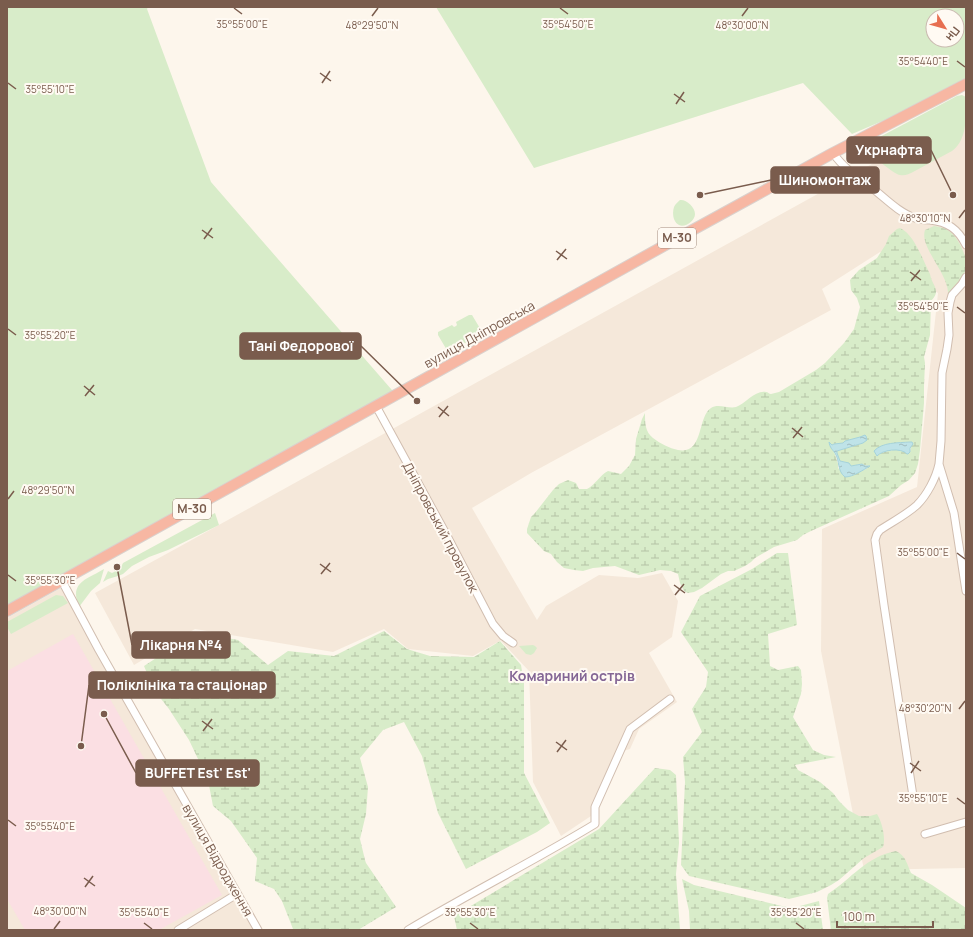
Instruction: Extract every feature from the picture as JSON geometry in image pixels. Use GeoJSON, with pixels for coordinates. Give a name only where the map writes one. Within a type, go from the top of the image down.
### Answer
{"type":"FeatureCollection","features":[{"type":"Feature","properties":{"kind":"highway","name":"вулиця Дніпровська"},"geometry":{"type":"LineString","coordinates":[[7,611],[678,238],[833,153],[966,84]]}},
{"type":"Feature","properties":{"kind":"street"},"geometry":{"type":"LineString","coordinates":[[833,153],[838,161],[901,211],[916,219],[940,221],[950,226],[962,238],[966,245]]}},
{"type":"Feature","properties":{"kind":"street"},"geometry":{"type":"LineString","coordinates":[[913,796],[875,540],[880,530],[906,514],[917,504],[935,478],[939,464],[942,373],[947,349],[948,314],[952,295],[966,278]]}},
{"type":"Feature","properties":{"kind":"street","name":"Дніпровський провулок"},"geometry":{"type":"LineString","coordinates":[[376,406],[493,624],[503,636],[513,643]]}},
{"type":"Feature","properties":{"kind":"street"},"geometry":{"type":"LineString","coordinates":[[939,464],[954,513],[966,591]]}},
{"type":"Feature","properties":{"kind":"street","name":"вулиця Відродження"},"geometry":{"type":"LineString","coordinates":[[62,581],[99,650],[258,930]]}},
{"type":"Feature","properties":{"kind":"street"},"geometry":{"type":"LineString","coordinates":[[408,930],[595,824],[596,807],[630,729],[670,699]]}},
{"type":"Feature","properties":{"kind":"street"},"geometry":{"type":"LineString","coordinates":[[925,834],[966,822]]}},
{"type":"Feature","properties":{"kind":"street"},"geometry":{"type":"LineString","coordinates":[[178,930],[237,894]]}},
{"type":"Feature","properties":{"kind":"shaded area"},"geometry":{"type":"Polygon","coordinates":[[[966,112],[966,868],[864,870],[821,651],[822,529],[917,487],[938,293],[880,252],[822,289],[831,310],[531,473],[472,508],[537,620],[546,606],[599,575],[638,578],[662,573],[678,601],[672,637],[649,653],[677,702],[639,729],[630,749],[623,751],[597,812],[561,836],[533,782],[529,671],[501,641],[516,632],[473,656],[408,649],[384,629],[333,652],[195,629],[134,665],[95,593],[966,112]]]}},
{"type":"Feature","properties":{"kind":"shaded area"},"geometry":{"type":"Polygon","coordinates":[[[61,588],[254,930],[7,930],[7,618],[61,588]]]}},
{"type":"Feature","properties":{"kind":"shaded area"},"geometry":{"type":"Polygon","coordinates":[[[73,634],[222,895],[159,930],[25,930],[7,899],[7,671],[73,634]]]}},
{"type":"Feature","properties":{"kind":"green space"},"geometry":{"type":"Polygon","coordinates":[[[8,7],[148,7],[147,9],[211,182],[398,397],[7,614],[7,11],[8,7]]]}},
{"type":"Feature","properties":{"kind":"green space"},"geometry":{"type":"Polygon","coordinates":[[[436,7],[966,7],[966,85],[852,134],[803,83],[534,168],[436,7]]]}},
{"type":"Feature","properties":{"kind":"green space"},"geometry":{"type":"Polygon","coordinates":[[[962,95],[966,97],[965,126],[961,140],[952,151],[913,172],[904,175],[897,174],[889,169],[870,152],[871,142],[957,96],[962,95]]]}},
{"type":"Feature","properties":{"kind":"green space"},"geometry":{"type":"Polygon","coordinates":[[[680,200],[687,202],[695,211],[695,217],[684,226],[681,226],[675,222],[673,212],[674,207],[680,200]]]}},
{"type":"Feature","properties":{"kind":"green space"},"geometry":{"type":"Polygon","coordinates":[[[934,226],[949,231],[956,238],[964,253],[966,263],[965,272],[948,294],[944,278],[926,244],[924,237],[925,230],[934,226]]]}},
{"type":"Feature","properties":{"kind":"green space"},"geometry":{"type":"Polygon","coordinates":[[[900,228],[905,231],[914,242],[930,274],[936,291],[936,294],[931,301],[930,335],[924,357],[924,403],[918,464],[915,473],[909,480],[889,496],[811,531],[797,540],[774,547],[755,558],[745,566],[734,571],[728,571],[721,574],[702,588],[688,593],[684,591],[678,574],[671,571],[660,570],[639,575],[615,566],[593,568],[583,571],[564,568],[551,554],[544,551],[527,533],[531,517],[559,484],[568,480],[576,483],[579,489],[587,489],[608,471],[621,474],[629,466],[635,455],[636,439],[645,413],[645,424],[650,436],[671,448],[686,450],[692,447],[696,441],[704,419],[711,408],[717,406],[736,407],[758,393],[766,392],[771,394],[779,392],[825,363],[844,343],[854,329],[860,307],[857,298],[851,290],[850,280],[859,270],[877,258],[889,236],[900,228]],[[863,436],[832,445],[838,468],[848,477],[866,469],[869,466],[859,464],[851,466],[840,461],[836,452],[863,443],[863,436]],[[912,442],[883,445],[878,454],[901,450],[907,454],[910,452],[912,442]]]}},
{"type":"Feature","properties":{"kind":"green space"},"geometry":{"type":"Polygon","coordinates":[[[469,315],[472,315],[481,330],[481,335],[477,337],[473,335],[467,339],[466,343],[461,342],[454,346],[454,351],[451,353],[448,352],[438,335],[438,332],[452,325],[454,327],[456,326],[456,322],[469,315]]]}},
{"type":"Feature","properties":{"kind":"green space"},"geometry":{"type":"Polygon","coordinates":[[[215,513],[219,525],[168,550],[149,557],[132,566],[123,574],[103,582],[108,571],[112,573],[120,569],[123,563],[215,513]]]}},
{"type":"Feature","properties":{"kind":"green space"},"geometry":{"type":"Polygon","coordinates":[[[777,553],[788,553],[797,625],[768,634],[770,666],[778,670],[798,666],[801,670],[801,694],[793,717],[813,750],[824,755],[836,757],[795,765],[798,770],[820,782],[833,793],[848,810],[859,816],[870,816],[877,814],[884,835],[883,847],[864,858],[839,880],[817,892],[789,899],[689,876],[681,865],[685,782],[683,757],[702,732],[692,709],[706,687],[708,672],[681,632],[700,596],[752,569],[777,553]]]}},
{"type":"Feature","properties":{"kind":"green space"},"geometry":{"type":"Polygon","coordinates":[[[104,569],[100,583],[91,591],[79,607],[76,599],[78,587],[86,579],[104,569]]]}},
{"type":"Feature","properties":{"kind":"green space"},"geometry":{"type":"Polygon","coordinates":[[[56,595],[63,596],[68,603],[11,634],[7,627],[7,622],[56,595]]]}},
{"type":"Feature","properties":{"kind":"green space"},"geometry":{"type":"Polygon","coordinates":[[[384,631],[407,649],[430,656],[474,657],[500,641],[521,665],[524,683],[524,773],[550,823],[537,832],[466,869],[438,813],[422,756],[404,722],[383,730],[360,758],[368,787],[366,814],[360,839],[366,863],[396,907],[358,930],[294,930],[282,901],[274,889],[255,881],[257,858],[231,821],[213,806],[208,780],[189,740],[169,709],[154,690],[144,666],[196,632],[238,640],[268,665],[288,651],[334,656],[384,631]]]}},
{"type":"Feature","properties":{"kind":"green space"},"geometry":{"type":"Polygon","coordinates":[[[533,645],[537,648],[531,655],[526,654],[519,646],[533,645]]]}},
{"type":"Feature","properties":{"kind":"green space"},"geometry":{"type":"Polygon","coordinates":[[[655,768],[670,770],[676,775],[679,843],[676,874],[680,930],[457,930],[454,916],[599,829],[655,768]]]}},
{"type":"Feature","properties":{"kind":"green space"},"geometry":{"type":"Polygon","coordinates":[[[896,851],[904,858],[911,873],[966,908],[966,930],[831,930],[827,898],[828,894],[868,863],[876,858],[896,851]]]}},
{"type":"Feature","properties":{"kind":"green space"},"geometry":{"type":"Polygon","coordinates":[[[682,879],[694,885],[782,906],[796,907],[819,901],[823,930],[690,930],[689,911],[682,879]]]}},
{"type":"Feature","properties":{"kind":"water"},"geometry":{"type":"Polygon","coordinates":[[[865,435],[867,440],[863,443],[837,451],[840,461],[849,463],[851,466],[862,464],[865,466],[870,466],[855,475],[845,477],[842,475],[837,456],[829,442],[832,445],[843,443],[865,435]]]}},
{"type":"Feature","properties":{"kind":"water"},"geometry":{"type":"Polygon","coordinates":[[[912,442],[913,444],[908,454],[892,450],[883,452],[877,456],[874,451],[886,444],[912,442]]]}},
{"type":"Feature","properties":{"kind":"place","name":"Шиномонтаж"},"geometry":{"type":"Point","coordinates":[700,195]}},
{"type":"Feature","properties":{"kind":"place","name":"Укрнафта"},"geometry":{"type":"Point","coordinates":[953,195]}},
{"type":"Feature","properties":{"kind":"place","name":"Тані Федорової"},"geometry":{"type":"Point","coordinates":[417,401]}},
{"type":"Feature","properties":{"kind":"place","name":"Лікарня №4"},"geometry":{"type":"Point","coordinates":[117,567]}},
{"type":"Feature","properties":{"kind":"place","name":"BUFFET Est' Est'"},"geometry":{"type":"Point","coordinates":[104,714]}},
{"type":"Feature","properties":{"kind":"place","name":"Поліклініка та стаціонар"},"geometry":{"type":"Point","coordinates":[81,746]}},
{"type":"Feature","properties":{"kind":"district","name":"Комариний острів"},"geometry":{"type":"Point","coordinates":[572,676]}}]}
